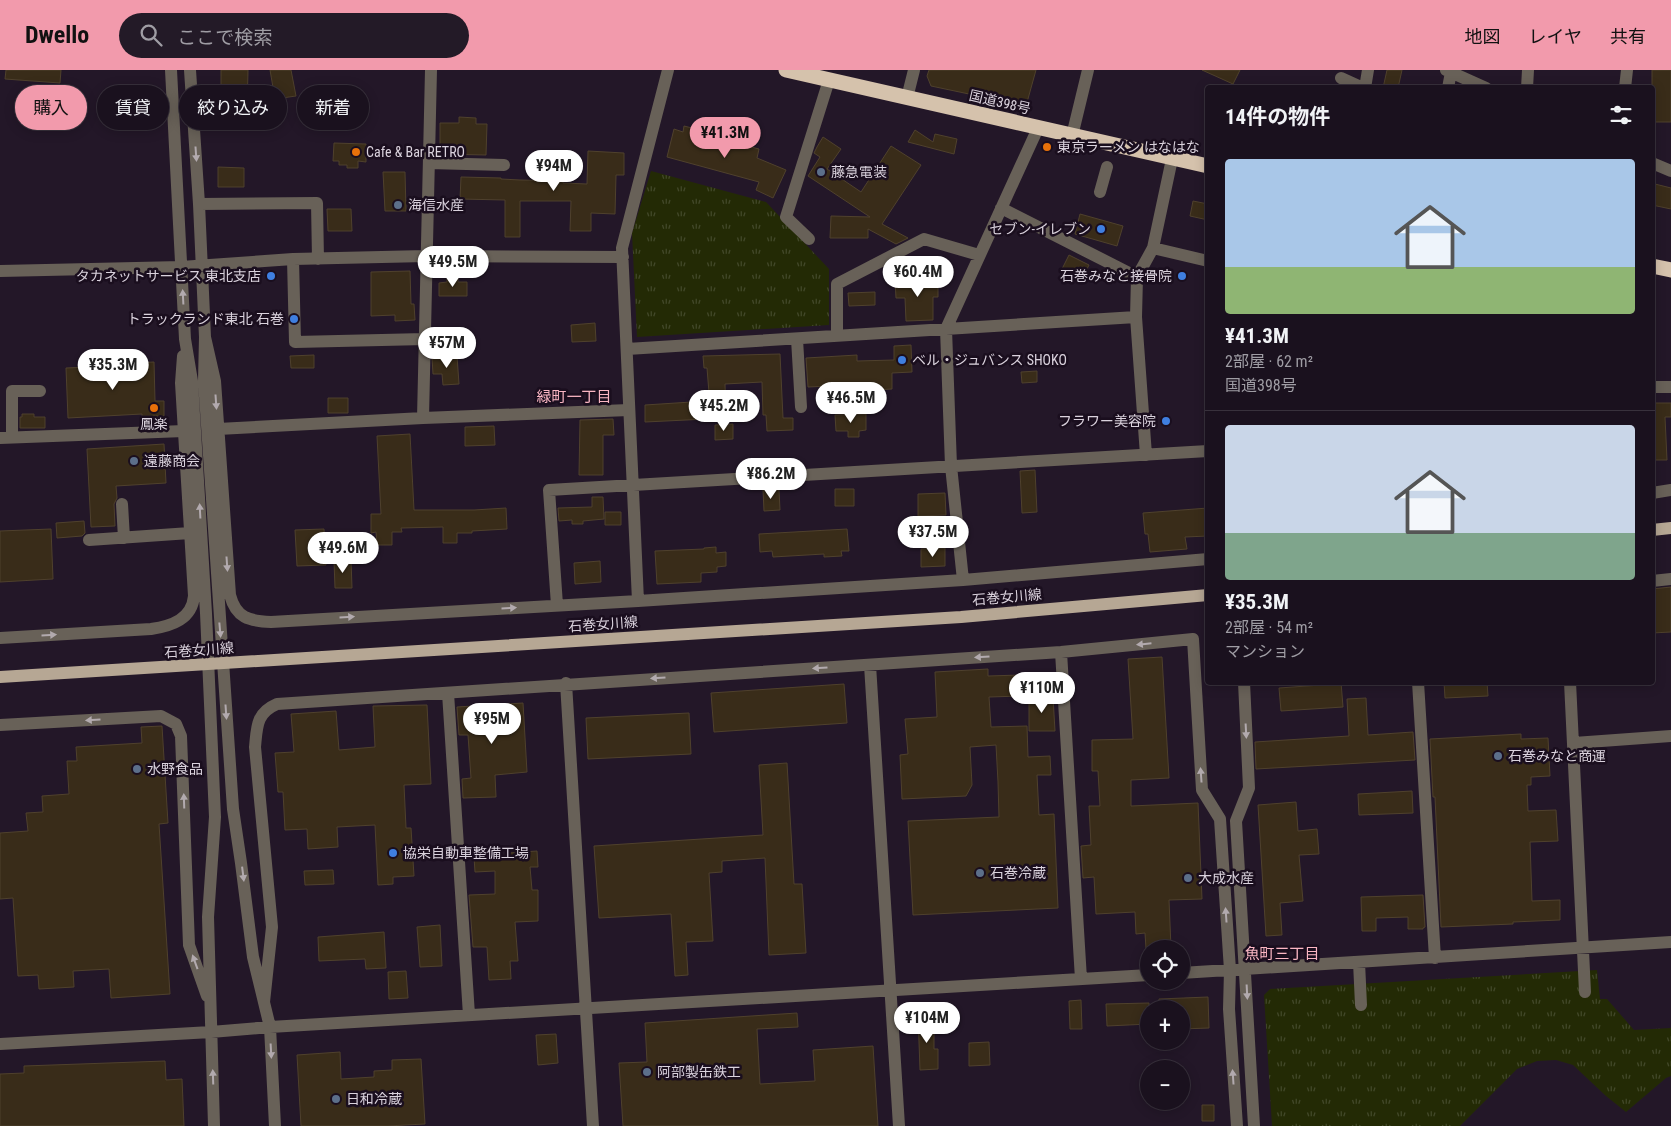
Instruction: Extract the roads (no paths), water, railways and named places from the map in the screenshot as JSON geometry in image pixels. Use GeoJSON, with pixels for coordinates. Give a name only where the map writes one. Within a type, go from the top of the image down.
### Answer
{"type":"FeatureCollection","features":[{"type":"Feature","properties":{"kind":"highway","name":"国道398号"},"geometry":{"type":"LineString","coordinates":[[786,70],[1205,165]]}},
{"type":"Feature","properties":{"kind":"highway"},"geometry":{"type":"LineString","coordinates":[[1655,267],[1671,270]]}},
{"type":"Feature","properties":{"kind":"main road"},"geometry":{"type":"LineString","coordinates":[[1655,530],[1671,528]]}},
{"type":"Feature","properties":{"kind":"main road","name":"石巻女川線"},"geometry":{"type":"LineString","coordinates":[[0,677],[960,616],[1205,595]]}},
{"type":"Feature","properties":{"kind":"street"},"geometry":{"type":"LineString","coordinates":[[171,70],[185,339],[192,381],[206,613],[215,817],[208,917],[214,1126]]}},
{"type":"Feature","properties":{"kind":"street"},"geometry":{"type":"LineString","coordinates":[[190,70],[200,204],[205,337],[204,381],[233,809],[242,863],[253,956],[270,1027],[275,1126]]}},
{"type":"Feature","properties":{"kind":"street"},"geometry":{"type":"LineString","coordinates":[[423,418],[431,70]]}},
{"type":"Feature","properties":{"kind":"street"},"geometry":{"type":"LineString","coordinates":[[638,601],[622,248],[668,70]]}},
{"type":"Feature","properties":{"kind":"street"},"geometry":{"type":"LineString","coordinates":[[907,98],[914,70]]}},
{"type":"Feature","properties":{"kind":"street"},"geometry":{"type":"LineString","coordinates":[[1072,136],[1088,70]]}},
{"type":"Feature","properties":{"kind":"street"},"geometry":{"type":"LineString","coordinates":[[1365,85],[1368,70]]}},
{"type":"Feature","properties":{"kind":"street"},"geometry":{"type":"LineString","coordinates":[[1527,85],[1528,70]]}},
{"type":"Feature","properties":{"kind":"street"},"geometry":{"type":"LineString","coordinates":[[1625,85],[1627,70]]}},
{"type":"Feature","properties":{"kind":"street"},"geometry":{"type":"LineString","coordinates":[[1448,85],[1449,71],[1479,85]]}},
{"type":"Feature","properties":{"kind":"street"},"geometry":{"type":"LineString","coordinates":[[1341,78],[1357,85]]}},
{"type":"Feature","properties":{"kind":"street"},"geometry":{"type":"LineString","coordinates":[[809,239],[786,217],[829,80]]}},
{"type":"Feature","properties":{"kind":"street"},"geometry":{"type":"LineString","coordinates":[[963,580],[951,466],[946,329],[1038,128]]}},
{"type":"Feature","properties":{"kind":"street"},"geometry":{"type":"LineString","coordinates":[[1146,455],[1136,317],[1137,277],[1153,248],[1172,159]]}},
{"type":"Feature","properties":{"kind":"street"},"geometry":{"type":"LineString","coordinates":[[429,163],[504,165]]}},
{"type":"Feature","properties":{"kind":"street"},"geometry":{"type":"LineString","coordinates":[[1655,164],[1671,171]]}},
{"type":"Feature","properties":{"kind":"street"},"geometry":{"type":"LineString","coordinates":[[1100,192],[1106,167]]}},
{"type":"Feature","properties":{"kind":"street"},"geometry":{"type":"LineString","coordinates":[[200,204],[317,203],[318,259]]}},
{"type":"Feature","properties":{"kind":"street"},"geometry":{"type":"LineString","coordinates":[[1001,208],[1137,277]]}},
{"type":"Feature","properties":{"kind":"street"},"geometry":{"type":"LineString","coordinates":[[837,336],[837,284],[924,239],[979,256]]}},
{"type":"Feature","properties":{"kind":"street"},"geometry":{"type":"LineString","coordinates":[[1153,248],[1205,260]]}},
{"type":"Feature","properties":{"kind":"street"},"geometry":{"type":"LineString","coordinates":[[0,271],[181,267],[293,259],[426,256],[623,257]]}},
{"type":"Feature","properties":{"kind":"street"},"geometry":{"type":"LineString","coordinates":[[293,259],[295,342],[425,339]]}},
{"type":"Feature","properties":{"kind":"street"},"geometry":{"type":"LineString","coordinates":[[628,350],[1136,317]]}},
{"type":"Feature","properties":{"kind":"street"},"geometry":{"type":"LineString","coordinates":[[205,337],[215,381],[228,577],[232,605],[237,613],[257,622],[638,601],[963,580],[1205,559]]}},
{"type":"Feature","properties":{"kind":"street"},"geometry":{"type":"LineString","coordinates":[[0,638],[151,629],[174,623],[184,618],[191,610],[194,604],[181,383],[185,339]]}},
{"type":"Feature","properties":{"kind":"street"},"geometry":{"type":"LineString","coordinates":[[797,339],[801,407]]}},
{"type":"Feature","properties":{"kind":"street"},"geometry":{"type":"LineString","coordinates":[[1655,386],[1671,387]]}},
{"type":"Feature","properties":{"kind":"street"},"geometry":{"type":"LineString","coordinates":[[40,391],[12,391],[6,438],[184,431]]}},
{"type":"Feature","properties":{"kind":"street"},"geometry":{"type":"LineString","coordinates":[[218,429],[423,418],[629,410]]}},
{"type":"Feature","properties":{"kind":"street"},"geometry":{"type":"LineString","coordinates":[[556,605],[548,490],[1205,452]]}},
{"type":"Feature","properties":{"kind":"street"},"geometry":{"type":"LineString","coordinates":[[1655,493],[1671,490]]}},
{"type":"Feature","properties":{"kind":"street"},"geometry":{"type":"LineString","coordinates":[[122,504],[124,538]]}},
{"type":"Feature","properties":{"kind":"street"},"geometry":{"type":"LineString","coordinates":[[89,540],[190,533]]}},
{"type":"Feature","properties":{"kind":"street"},"geometry":{"type":"LineString","coordinates":[[1655,581],[1671,579]]}},
{"type":"Feature","properties":{"kind":"street"},"geometry":{"type":"LineString","coordinates":[[264,1002],[272,927],[255,747],[260,716],[268,708],[283,703],[1060,652],[1193,639],[1202,790],[1220,819],[1230,970],[1229,1009],[1237,1126]]}},
{"type":"Feature","properties":{"kind":"street"},"geometry":{"type":"LineString","coordinates":[[1060,652],[1081,979]]}},
{"type":"Feature","properties":{"kind":"street"},"geometry":{"type":"LineString","coordinates":[[870,665],[899,1126]]}},
{"type":"Feature","properties":{"kind":"street"},"geometry":{"type":"LineString","coordinates":[[566,684],[593,1126]]}},
{"type":"Feature","properties":{"kind":"street"},"geometry":{"type":"LineString","coordinates":[[1244,685],[1249,788],[1236,822],[1254,1126]]}},
{"type":"Feature","properties":{"kind":"street"},"geometry":{"type":"LineString","coordinates":[[1418,685],[1435,958]]}},
{"type":"Feature","properties":{"kind":"street"},"geometry":{"type":"LineString","coordinates":[[1570,685],[1585,992]]}},
{"type":"Feature","properties":{"kind":"street"},"geometry":{"type":"LineString","coordinates":[[448,693],[469,1015]]}},
{"type":"Feature","properties":{"kind":"street"},"geometry":{"type":"LineString","coordinates":[[0,725],[161,716],[176,724],[181,736],[189,945],[212,1008]]}},
{"type":"Feature","properties":{"kind":"street"},"geometry":{"type":"LineString","coordinates":[[1574,743],[1671,736]]}},
{"type":"Feature","properties":{"kind":"street"},"geometry":{"type":"LineString","coordinates":[[1190,972],[1671,942]]}},
{"type":"Feature","properties":{"kind":"street"},"geometry":{"type":"LineString","coordinates":[[1359,962],[1361,1005]]}},
{"type":"Feature","properties":{"kind":"street"},"geometry":{"type":"LineString","coordinates":[[0,1044],[1140,976]]}},
{"type":"Feature","properties":{"kind":"place","name":"東京ラーメン はなはな"},"geometry":{"type":"Point","coordinates":[1047,147]}},
{"type":"Feature","properties":{"kind":"place","name":"Cafe & Bar RETRO"},"geometry":{"type":"Point","coordinates":[356,152]}},
{"type":"Feature","properties":{"kind":"place","name":"藤急電装"},"geometry":{"type":"Point","coordinates":[821,172]}},
{"type":"Feature","properties":{"kind":"place","name":"海信水産"},"geometry":{"type":"Point","coordinates":[398,205]}},
{"type":"Feature","properties":{"kind":"place","name":"セブン-イレブン"},"geometry":{"type":"Point","coordinates":[1101,229]}},
{"type":"Feature","properties":{"kind":"place","name":"タカネットサービス 東北支店"},"geometry":{"type":"Point","coordinates":[271,276]}},
{"type":"Feature","properties":{"kind":"place","name":"石巻みなと接骨院"},"geometry":{"type":"Point","coordinates":[1182,276]}},
{"type":"Feature","properties":{"kind":"place","name":"トラックランド東北 石巻"},"geometry":{"type":"Point","coordinates":[294,319]}},
{"type":"Feature","properties":{"kind":"place","name":"ベル・ジュバンス SHOKO"},"geometry":{"type":"Point","coordinates":[902,360]}},
{"type":"Feature","properties":{"kind":"place","name":"鳳楽"},"geometry":{"type":"Point","coordinates":[154,408]}},
{"type":"Feature","properties":{"kind":"place","name":"フラワー美容院"},"geometry":{"type":"Point","coordinates":[1166,421]}},
{"type":"Feature","properties":{"kind":"place","name":"遠藤商会"},"geometry":{"type":"Point","coordinates":[134,461]}},
{"type":"Feature","properties":{"kind":"place","name":"石巻みなと商運"},"geometry":{"type":"Point","coordinates":[1498,756]}},
{"type":"Feature","properties":{"kind":"place","name":"水野食品"},"geometry":{"type":"Point","coordinates":[137,769]}},
{"type":"Feature","properties":{"kind":"place","name":"協栄自動車整備工場"},"geometry":{"type":"Point","coordinates":[393,853]}},
{"type":"Feature","properties":{"kind":"place","name":"石巻冷蔵"},"geometry":{"type":"Point","coordinates":[980,873]}},
{"type":"Feature","properties":{"kind":"place","name":"大成水産"},"geometry":{"type":"Point","coordinates":[1188,878]}},
{"type":"Feature","properties":{"kind":"place","name":"阿部製缶鉄工"},"geometry":{"type":"Point","coordinates":[647,1072]}},
{"type":"Feature","properties":{"kind":"place","name":"日和冷蔵"},"geometry":{"type":"Point","coordinates":[336,1099]}},
{"type":"Feature","properties":{"kind":"district","name":"緑町一丁目"},"geometry":{"type":"Point","coordinates":[574,397]}},
{"type":"Feature","properties":{"kind":"district","name":"魚町三丁目"},"geometry":{"type":"Point","coordinates":[1282,954]}}]}
